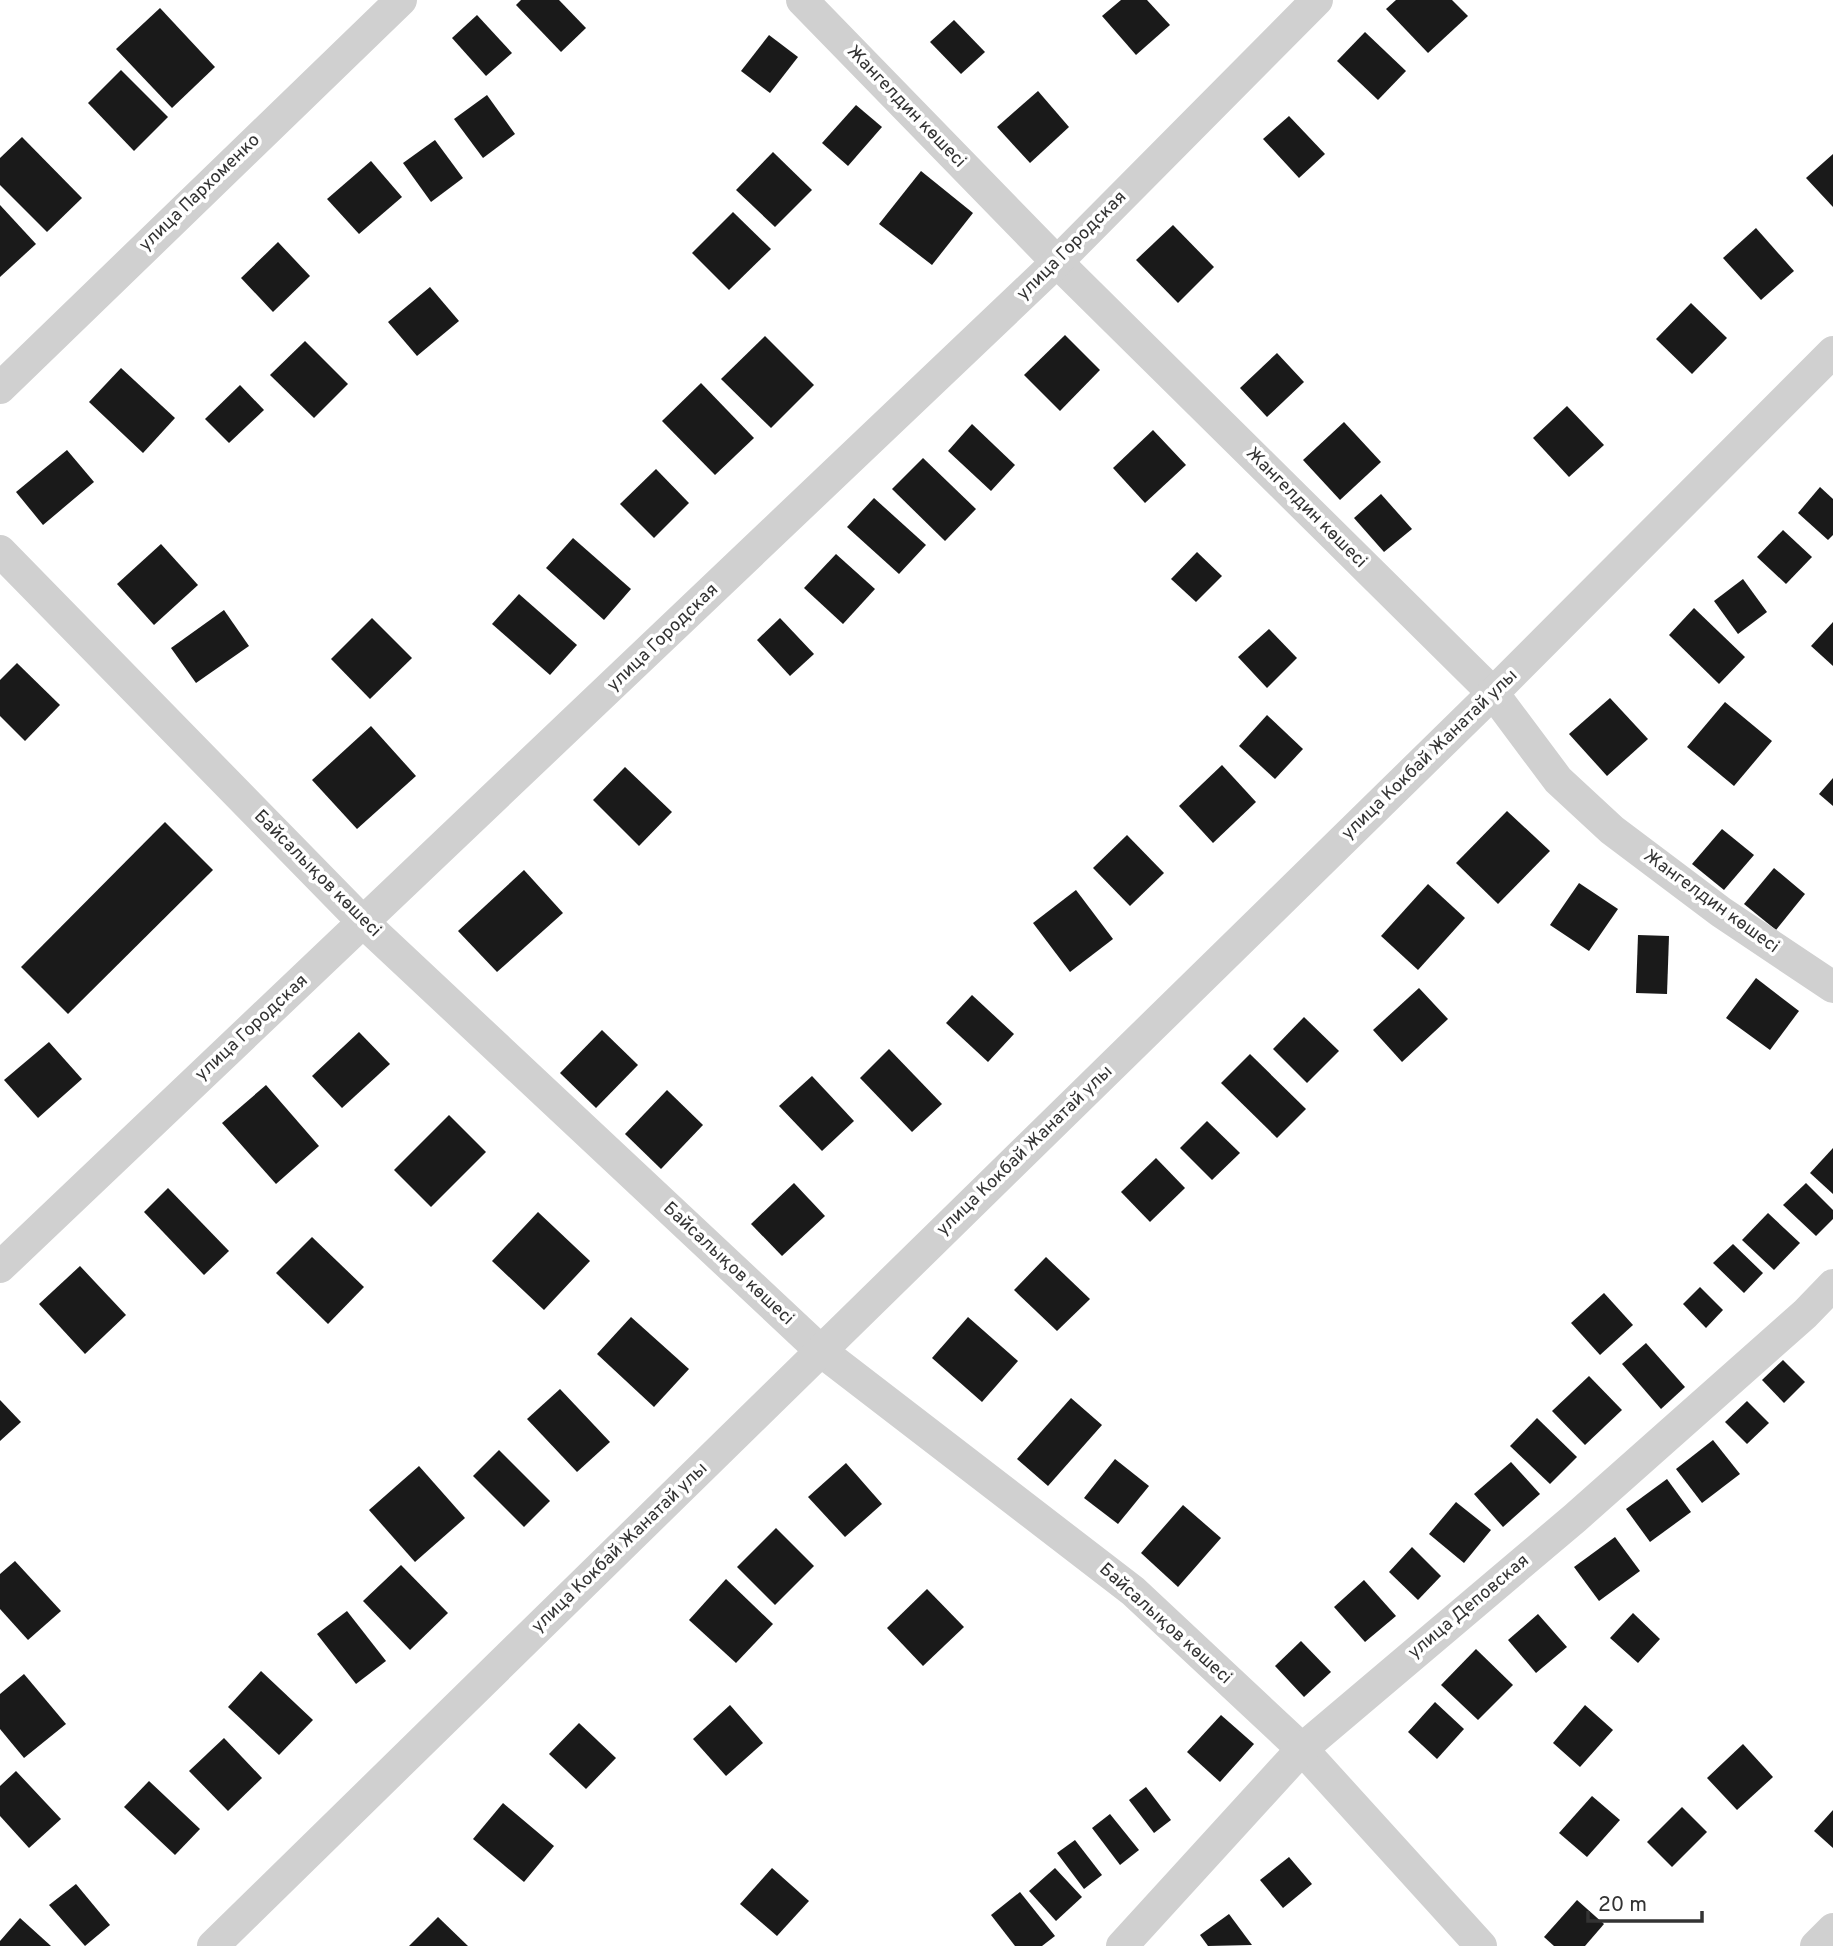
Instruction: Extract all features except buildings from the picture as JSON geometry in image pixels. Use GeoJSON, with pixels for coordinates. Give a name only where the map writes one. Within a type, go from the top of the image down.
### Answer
{"type":"FeatureCollection","features":[{"type":"Feature","properties":{"kind":"street","name":"улица Пархоменко"},"geometry":{"type":"LineString","coordinates":[[0,388],[401,0]]}},
{"type":"Feature","properties":{"kind":"street","name":"Жангелдин көшесі"},"geometry":{"type":"LineString","coordinates":[[802,0],[1057,262],[1493,693],[1558,780],[1612,830],[1721,912],[1833,987]]}},
{"type":"Feature","properties":{"kind":"street","name":"улица Городская"},"geometry":{"type":"LineString","coordinates":[[0,1267],[1057,262],[1317,0]]}},
{"type":"Feature","properties":{"kind":"street","name":"улица Кокбай Жанатай улы"},"geometry":{"type":"LineString","coordinates":[[213,1946],[1493,693],[1833,352]]}},
{"type":"Feature","properties":{"kind":"street","name":"Байсалықов көшесі"},"geometry":{"type":"LineString","coordinates":[[0,551],[363,923],[821,1352],[1133,1591],[1302,1749],[1481,1946]]}},
{"type":"Feature","properties":{"kind":"street","name":"улица Деповская"},"geometry":{"type":"LineString","coordinates":[[1122,1946],[1302,1749],[1575,1518],[1805,1314],[1833,1285]]}},
{"type":"Feature","properties":{"kind":"street"},"geometry":{"type":"LineString","coordinates":[[1816,1946],[1833,1929]]}}]}
